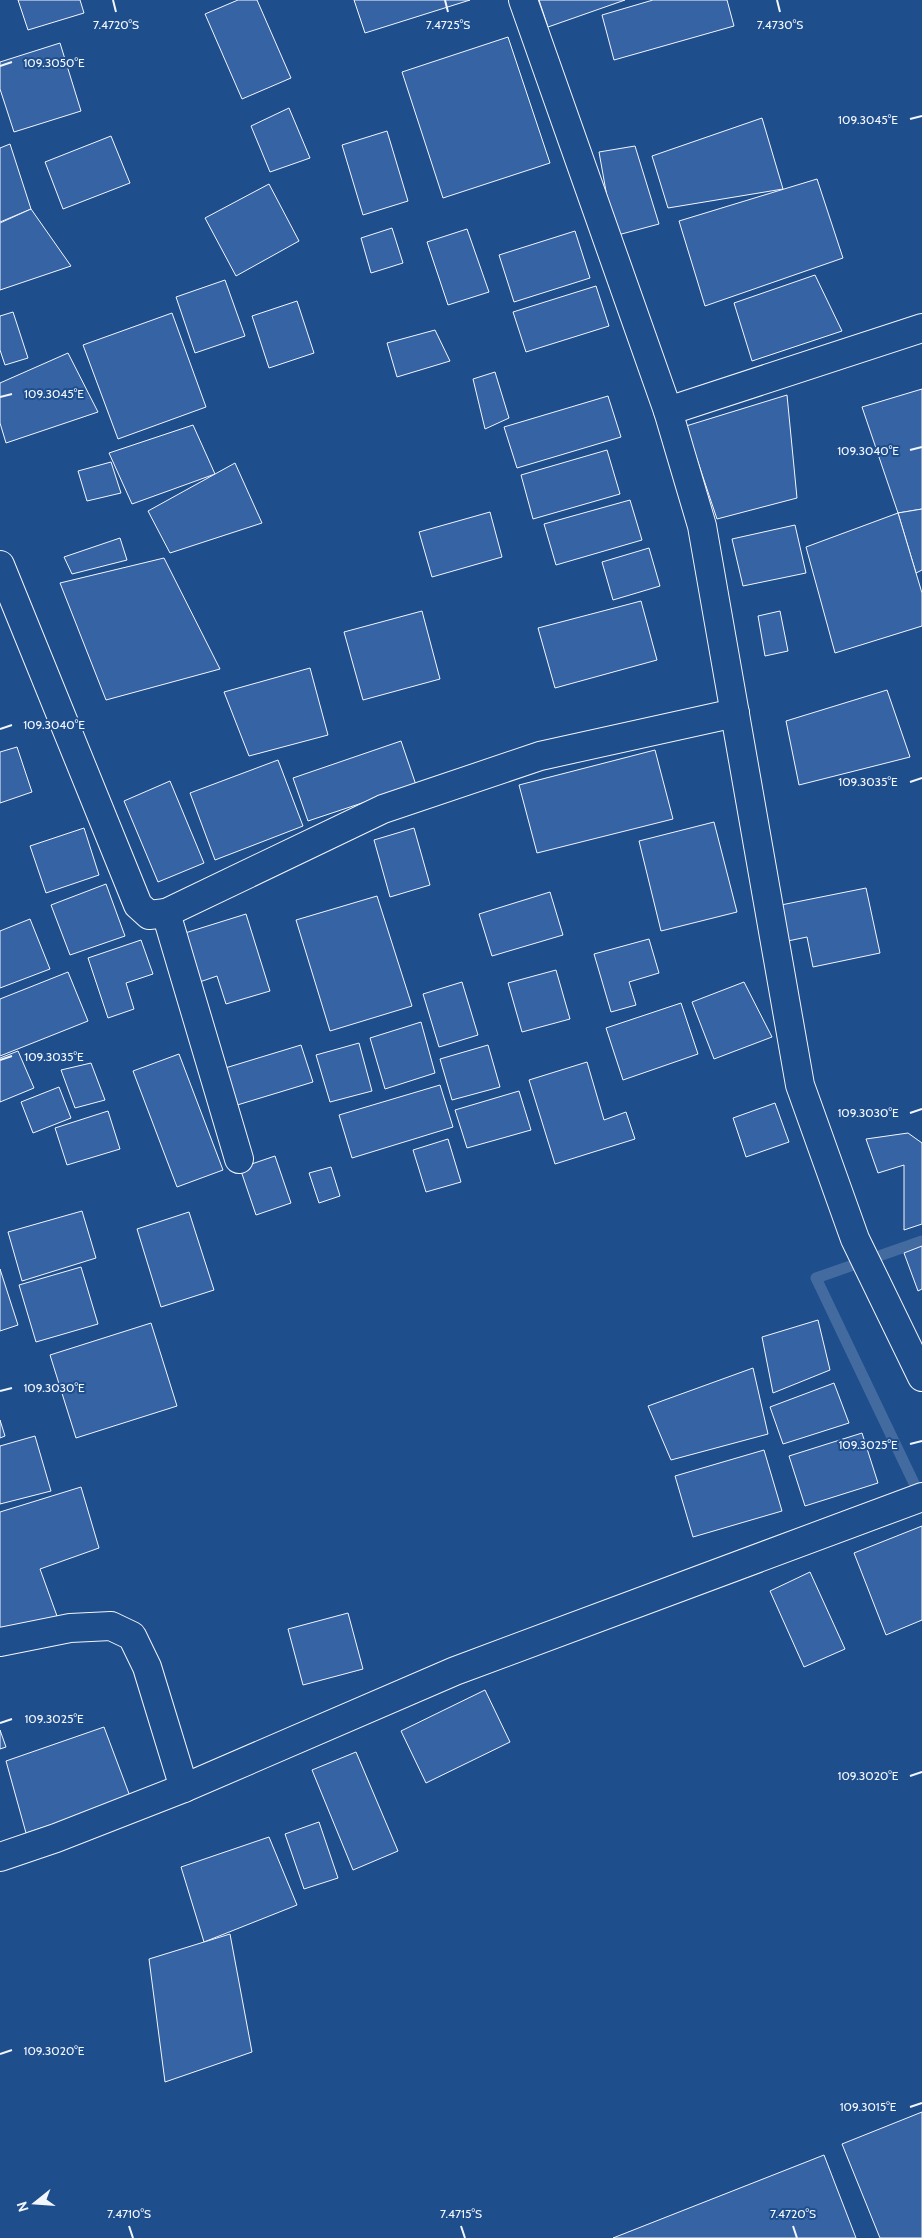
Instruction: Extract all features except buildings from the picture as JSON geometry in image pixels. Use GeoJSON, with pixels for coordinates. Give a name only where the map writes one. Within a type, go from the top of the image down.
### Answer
{"type":"FeatureCollection","features":[{"type":"Feature","properties":{"kind":"street"},"geometry":{"type":"LineString","coordinates":[[524,0],[668,411],[702,526],[800,1085],[855,1239],[922,1377]]}},
{"type":"Feature","properties":{"kind":"street"},"geometry":{"type":"LineString","coordinates":[[668,411],[922,328]]}},
{"type":"Feature","properties":{"kind":"street"},"geometry":{"type":"LineString","coordinates":[[0,565],[138,905],[149,915],[166,913],[383,809],[540,756],[735,713]]}},
{"type":"Feature","properties":{"kind":"street"},"geometry":{"type":"LineString","coordinates":[[166,913],[239,1159]]}},
{"type":"Feature","properties":{"kind":"street"},"geometry":{"type":"LineString","coordinates":[[0,1857],[56,1838],[184,1788],[455,1671],[917,1499]]}},
{"type":"Feature","properties":{"kind":"street"},"geometry":{"type":"LineString","coordinates":[[0,1642],[70,1628],[86,1627],[111,1626],[132,1636],[147,1666],[184,1788]]}},
{"type":"Feature","properties":{"kind":"waterway"},"geometry":{"type":"LineString","coordinates":[[921,1498],[816,1278],[922,1241]]}}]}
